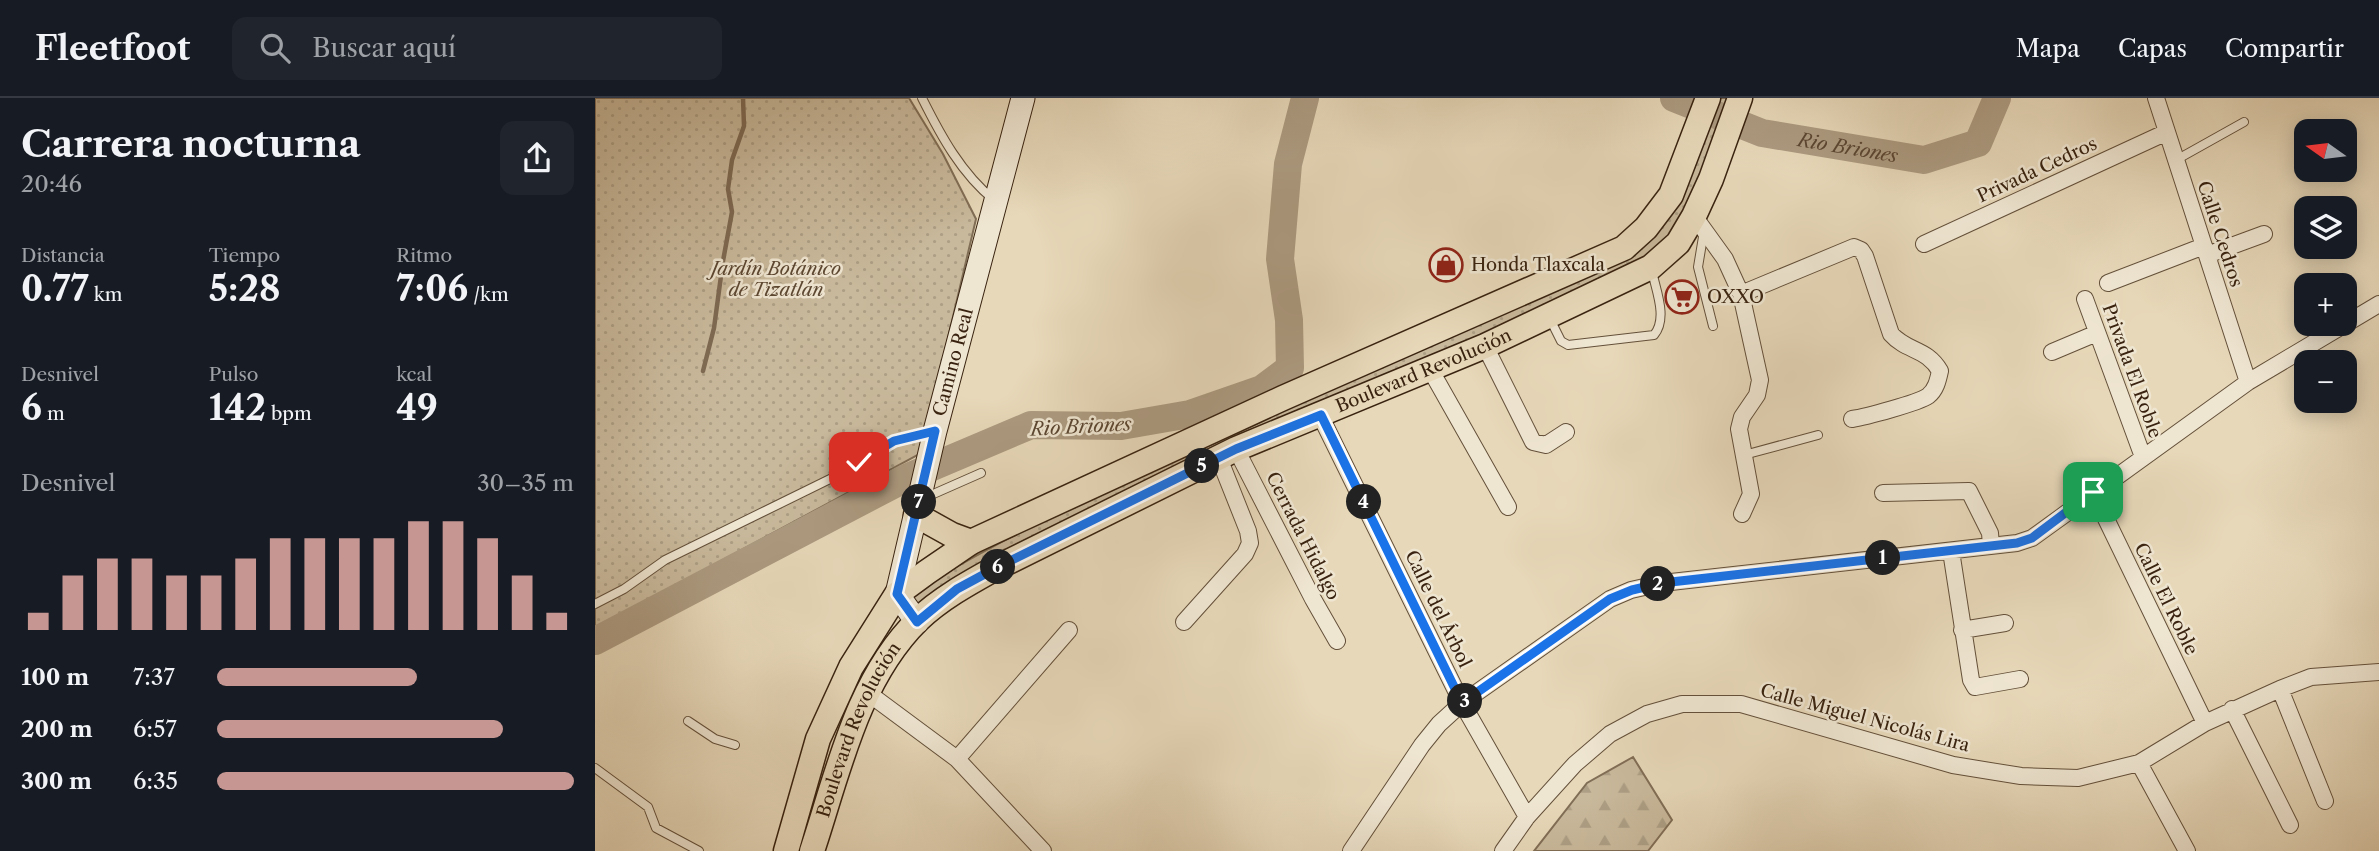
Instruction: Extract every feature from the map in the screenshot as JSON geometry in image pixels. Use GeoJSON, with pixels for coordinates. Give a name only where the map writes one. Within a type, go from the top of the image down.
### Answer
{"type":"FeatureCollection","features":[{"type":"Feature","properties":{"kind":"main road","name":"Camino Real"},"geometry":{"type":"LineString","coordinates":[[897,594],[934,435],[1023,98]]}},
{"type":"Feature","properties":{"kind":"main road","name":"Boulevard Revolución"},"geometry":{"type":"LineString","coordinates":[[786,851],[799,788],[833,703],[851,667],[897,594],[971,542],[1283,398],[1624,248],[1646,228],[1671,195],[1708,98]]}},
{"type":"Feature","properties":{"kind":"main road","name":"Boulevard Revolución"},"geometry":{"type":"LineString","coordinates":[[812,851],[851,734],[868,693],[895,648],[917,622],[957,589],[1227,453],[1485,346],[1651,267],[1699,222],[1711,179],[1740,98]]}},
{"type":"Feature","properties":{"kind":"main road"},"geometry":{"type":"LineString","coordinates":[[919,501],[952,535],[971,542]]}},
{"type":"Feature","properties":{"kind":"main road"},"geometry":{"type":"LineString","coordinates":[[897,594],[917,622]]}},
{"type":"Feature","properties":{"kind":"street","name":"Calle Cedros"},"geometry":{"type":"LineString","coordinates":[[2156,98],[2248,382]]}},
{"type":"Feature","properties":{"kind":"street","name":"Privada Cedros"},"geometry":{"type":"LineString","coordinates":[[1924,244],[2167,132]]}},
{"type":"Feature","properties":{"kind":"street"},"geometry":{"type":"LineString","coordinates":[[1699,222],[1725,259],[1741,294],[1760,380],[1757,395],[1742,417],[1739,429],[1751,494],[1742,514]]}},
{"type":"Feature","properties":{"kind":"street","name":"Privada El Roble"},"geometry":{"type":"LineString","coordinates":[[2108,283],[2264,234]]}},
{"type":"Feature","properties":{"kind":"street"},"geometry":{"type":"LineString","coordinates":[[1741,294],[1854,247],[1861,250],[1891,334],[1898,342],[1933,358],[1940,371],[1937,385],[1927,397],[1873,415],[1851,419]]}},
{"type":"Feature","properties":{"kind":"street","name":"Privada El Roble"},"geometry":{"type":"LineString","coordinates":[[2085,299],[2143,457]]}},
{"type":"Feature","properties":{"kind":"street"},"geometry":{"type":"LineString","coordinates":[[1351,851],[1422,745],[1462,703],[1610,599],[1632,590],[1662,583],[2017,543],[2032,538],[2248,382],[2379,304]]}},
{"type":"Feature","properties":{"kind":"street"},"geometry":{"type":"LineString","coordinates":[[2052,352],[2097,332]]}},
{"type":"Feature","properties":{"kind":"street"},"geometry":{"type":"LineString","coordinates":[[1485,346],[1533,442],[1546,445],[1566,432]]}},
{"type":"Feature","properties":{"kind":"street"},"geometry":{"type":"LineString","coordinates":[[1430,369],[1508,507]]}},
{"type":"Feature","properties":{"kind":"street","name":"Calle del Árbol"},"geometry":{"type":"LineString","coordinates":[[1321,415],[1462,703],[1527,817]]}},
{"type":"Feature","properties":{"kind":"street"},"geometry":{"type":"LineString","coordinates":[[1184,622],[1245,554],[1250,543],[1227,453]]}},
{"type":"Feature","properties":{"kind":"street","name":"Cerrada Hidalgo"},"geometry":{"type":"LineString","coordinates":[[1227,453],[1337,641]]}},
{"type":"Feature","properties":{"kind":"street"},"geometry":{"type":"LineString","coordinates":[[1883,493],[1969,491],[1990,533],[1991,546]]}},
{"type":"Feature","properties":{"kind":"street","name":"Calle El Roble"},"geometry":{"type":"LineString","coordinates":[[2093,492],[2205,723]]}},
{"type":"Feature","properties":{"kind":"street"},"geometry":{"type":"LineString","coordinates":[[1951,551],[1971,680],[1975,687],[2020,680]]}},
{"type":"Feature","properties":{"kind":"street"},"geometry":{"type":"LineString","coordinates":[[1962,630],[2005,623]]}},
{"type":"Feature","properties":{"kind":"street"},"geometry":{"type":"LineString","coordinates":[[957,759],[1069,630]]}},
{"type":"Feature","properties":{"kind":"street","name":"Calle Miguel Nicolás Lira"},"geometry":{"type":"LineString","coordinates":[[1503,851],[1527,817],[1575,764],[1610,734],[1647,714],[1682,704],[1741,704],[1953,765],[2021,776],[2078,778],[2139,763],[2232,709],[2311,677],[2379,672]]}},
{"type":"Feature","properties":{"kind":"street"},"geometry":{"type":"LineString","coordinates":[[2280,689],[2325,801]]}},
{"type":"Feature","properties":{"kind":"street"},"geometry":{"type":"LineString","coordinates":[[868,693],[957,759],[1043,851]]}},
{"type":"Feature","properties":{"kind":"street"},"geometry":{"type":"LineString","coordinates":[[2232,709],[2290,825]]}},
{"type":"Feature","properties":{"kind":"street"},"geometry":{"type":"LineString","coordinates":[[2139,763],[2187,851]]}},
{"type":"Feature","properties":{"kind":"lane"},"geometry":{"type":"LineString","coordinates":[[922,98],[964,171],[995,201]]}},
{"type":"Feature","properties":{"kind":"lane"},"geometry":{"type":"LineString","coordinates":[[2175,160],[2244,121]]}},
{"type":"Feature","properties":{"kind":"lane"},"geometry":{"type":"LineString","coordinates":[[1699,222],[1698,267],[1713,326]]}},
{"type":"Feature","properties":{"kind":"lane"},"geometry":{"type":"LineString","coordinates":[[1549,316],[1561,341],[1568,345],[1654,335],[1660,328],[1661,319],[1651,267]]}},
{"type":"Feature","properties":{"kind":"lane"},"geometry":{"type":"LineString","coordinates":[[595,604],[624,589],[665,560],[832,478],[894,441],[934,435]]}},
{"type":"Feature","properties":{"kind":"lane"},"geometry":{"type":"LineString","coordinates":[[1744,455],[1818,435]]}},
{"type":"Feature","properties":{"kind":"lane"},"geometry":{"type":"LineString","coordinates":[[919,501],[981,473]]}},
{"type":"Feature","properties":{"kind":"lane"},"geometry":{"type":"LineString","coordinates":[[688,721],[715,739],[736,745]]}},
{"type":"Feature","properties":{"kind":"lane"},"geometry":{"type":"LineString","coordinates":[[595,768],[648,807],[656,828],[699,851]]}},
{"type":"Feature","properties":{"kind":"green space","name":"Jardín Botánico de Tizatlán"},"geometry":{"type":"Polygon","coordinates":[[[595,98],[909,98],[943,154],[976,219],[927,427],[927,450],[595,629],[595,98]]]}},
{"type":"Feature","properties":{"kind":"green space"},"geometry":{"type":"Polygon","coordinates":[[[1720,98],[1735,98],[1706,177],[1667,241],[1639,266],[1242,442],[1236,426],[1630,253],[1694,168],[1720,98]]]}},
{"type":"Feature","properties":{"kind":"green space"},"geometry":{"type":"Polygon","coordinates":[[[1202,443],[1210,458],[919,613],[908,596],[979,554],[1202,443]]]}},
{"type":"Feature","properties":{"kind":"green space"},"geometry":{"type":"Polygon","coordinates":[[[1633,757],[1672,820],[1648,851],[1534,851],[1587,783],[1633,757]]]}},
{"type":"Feature","properties":{"kind":"waterway"},"geometry":{"type":"LineString","coordinates":[[703,371],[714,328],[732,212],[728,189],[732,160],[744,126],[743,98]]}},
{"type":"Feature","properties":{"kind":"waterway","name":"Rio Briones"},"geometry":{"type":"LineString","coordinates":[[595,641],[906,478],[1031,425],[1121,426],[1190,414],[1262,389],[1290,368],[1289,320],[1280,259],[1288,164],[1305,98]]}},
{"type":"Feature","properties":{"kind":"waterway","name":"Rio Briones"},"geometry":{"type":"LineString","coordinates":[[1674,98],[1762,133],[1924,160],[1978,143],[1997,98]]}},
{"type":"Feature","properties":{"kind":"place","name":"Honda Tlaxcala"},"geometry":{"type":"Point","coordinates":[1446,265]}},
{"type":"Feature","properties":{"kind":"place","name":"OXXO"},"geometry":{"type":"Point","coordinates":[1682,297]}},
{"type":"Feature","properties":{"kind":"route"},"geometry":{"type":"LineString","coordinates":[[859,462],[894,441],[935,431],[897,594],[917,622],[957,589],[994,569],[1236,449],[1321,415],[1462,703],[1610,599],[1632,590],[1662,583],[2017,543],[2032,538],[2093,492]]}}]}
